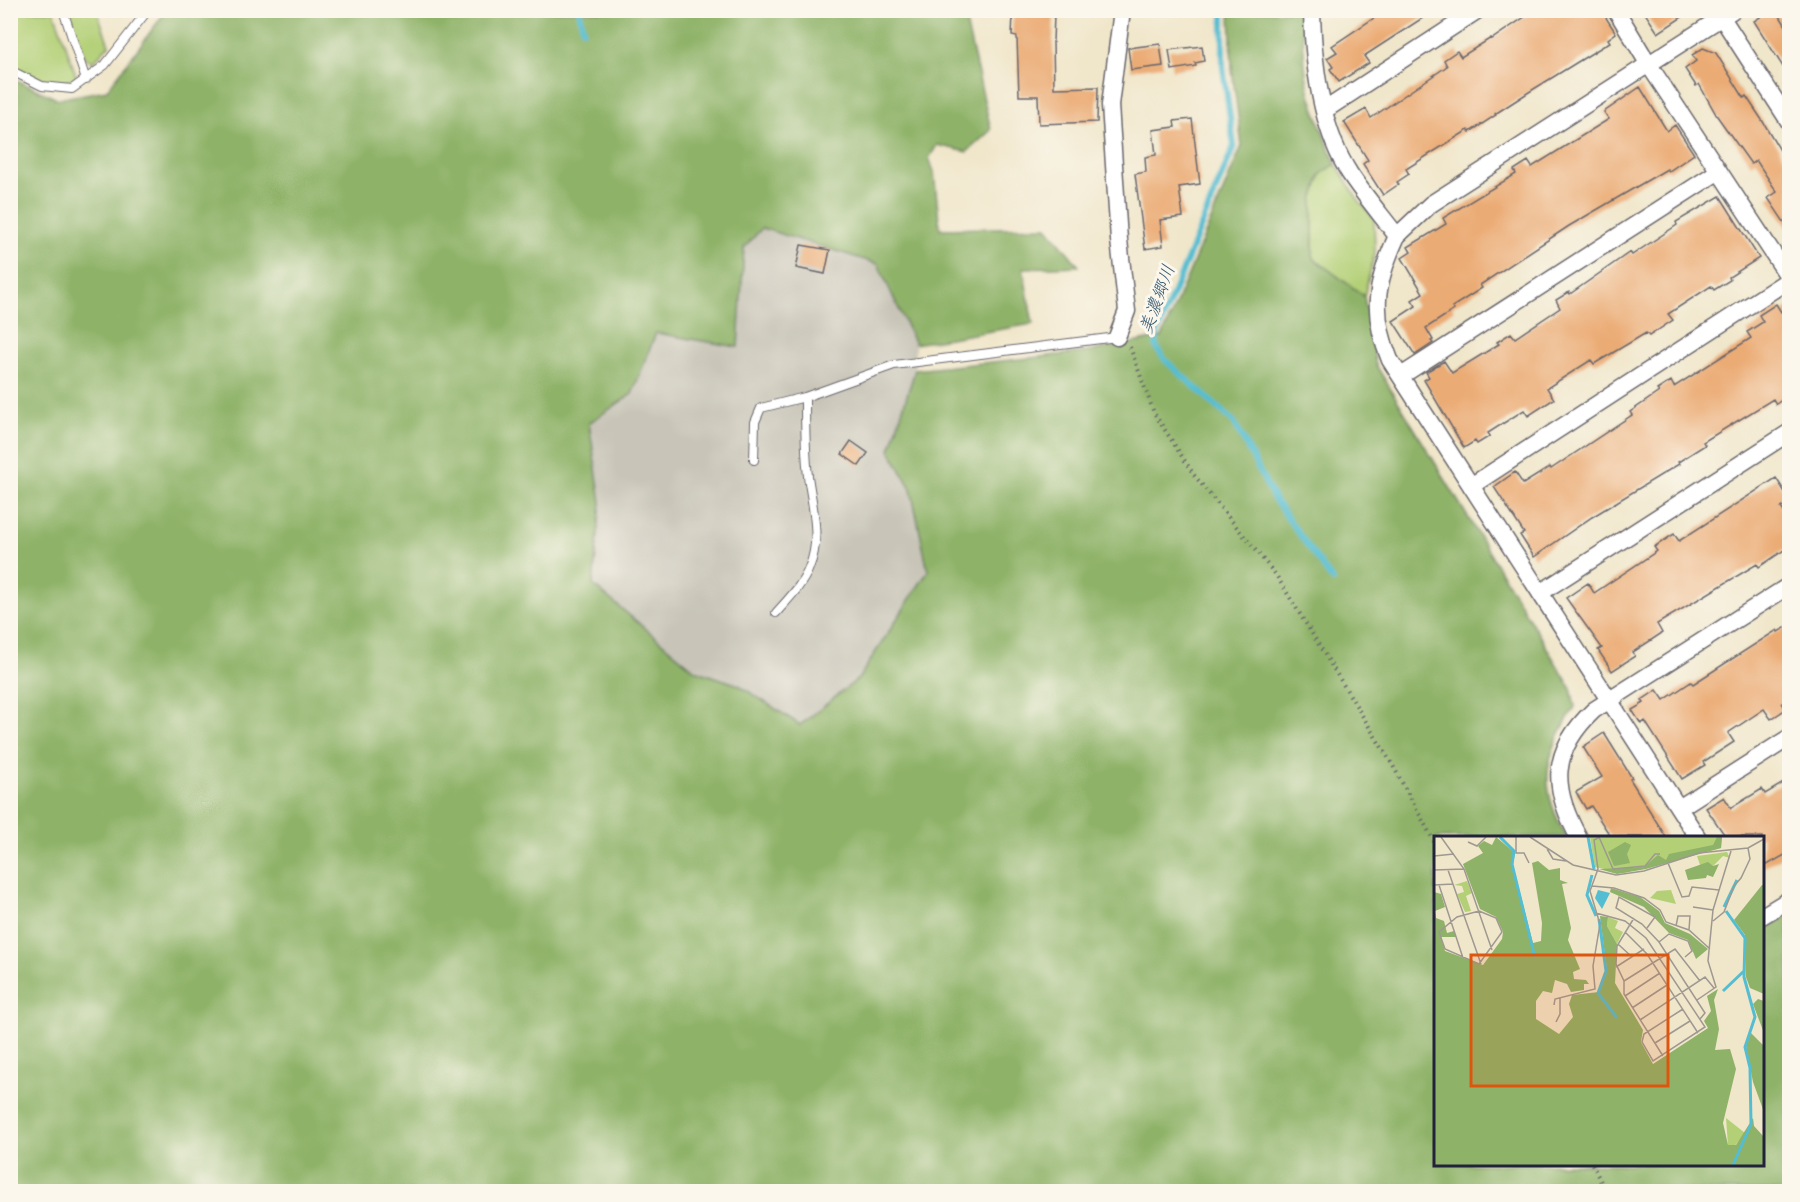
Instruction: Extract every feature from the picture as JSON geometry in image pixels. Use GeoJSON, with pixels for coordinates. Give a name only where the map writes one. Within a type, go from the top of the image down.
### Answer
{"type":"FeatureCollection","features":[{"type":"Feature","properties":{"kind":"street"},"geometry":{"type":"LineString","coordinates":[[1117,337],[1127,311],[1119,240],[1110,105],[1122,10]]}},
{"type":"Feature","properties":{"kind":"street"},"geometry":{"type":"LineString","coordinates":[[1312,10],[1313,53],[1330,132],[1349,172],[1397,236]]}},
{"type":"Feature","properties":{"kind":"street"},"geometry":{"type":"LineString","coordinates":[[1471,486],[1790,279],[1649,65],[1616,10]]}},
{"type":"Feature","properties":{"kind":"street"},"geometry":{"type":"LineString","coordinates":[[1325,110],[1467,13]]}},
{"type":"Feature","properties":{"kind":"street"},"geometry":{"type":"LineString","coordinates":[[1697,836],[1390,360],[1380,336],[1377,292],[1385,261],[1397,236],[1431,204],[1649,65],[1724,13],[1790,123]]}},
{"type":"Feature","properties":{"kind":"street"},"geometry":{"type":"LineString","coordinates":[[1401,376],[1719,171]]}},
{"type":"Feature","properties":{"kind":"street"},"geometry":{"type":"LineString","coordinates":[[1540,593],[1790,432]]}},
{"type":"Feature","properties":{"kind":"street"},"geometry":{"type":"LineString","coordinates":[[1578,836],[1566,815],[1560,796],[1559,772],[1564,752],[1578,725],[1594,710],[1790,585]]}},
{"type":"Feature","properties":{"kind":"street"},"geometry":{"type":"LineString","coordinates":[[1679,808],[1790,737]]}},
{"type":"Feature","properties":{"kind":"street"},"geometry":{"type":"LineString","coordinates":[[1764,915],[1790,899]]}},
{"type":"Feature","properties":{"kind":"lane"},"geometry":{"type":"LineString","coordinates":[[63,10],[86,80]]}},
{"type":"Feature","properties":{"kind":"lane"},"geometry":{"type":"LineString","coordinates":[[10,70],[42,86],[72,89],[105,65],[148,10]]}},
{"type":"Feature","properties":{"kind":"lane"},"geometry":{"type":"LineString","coordinates":[[754,460],[755,422],[761,408],[806,397],[894,365],[1117,337]]}},
{"type":"Feature","properties":{"kind":"lane"},"geometry":{"type":"LineString","coordinates":[[776,613],[798,588],[810,567],[814,545],[816,518],[808,476],[805,438],[806,397]]}},
{"type":"Feature","properties":{"kind":"path"},"geometry":{"type":"LineString","coordinates":[[1117,337],[1130,346],[1154,413],[1194,475],[1276,575],[1392,764],[1434,841]]}},
{"type":"Feature","properties":{"kind":"path"},"geometry":{"type":"LineString","coordinates":[[1593,1166],[1606,1191]]}},
{"type":"Feature","properties":{"kind":"shaded area"},"geometry":{"type":"Polygon","coordinates":[[[762,228],[878,264],[915,344],[915,370],[890,450],[911,489],[928,571],[859,678],[800,725],[739,685],[695,670],[593,585],[601,502],[589,423],[632,394],[656,333],[737,347],[744,248],[762,228]]]}},
{"type":"Feature","properties":{"kind":"green space"},"geometry":{"type":"Polygon","coordinates":[[[10,11],[54,11],[77,78],[52,82],[35,77],[11,65],[10,11]]]}},
{"type":"Feature","properties":{"kind":"green space"},"geometry":{"type":"Polygon","coordinates":[[[68,11],[97,11],[109,45],[93,62],[84,57],[68,11]]]}},
{"type":"Feature","properties":{"kind":"green space"},"geometry":{"type":"Polygon","coordinates":[[[166,11],[962,11],[991,130],[967,152],[937,145],[929,158],[934,172],[940,229],[1047,227],[1079,266],[1023,268],[1033,324],[915,344],[878,264],[762,228],[744,248],[738,347],[656,333],[632,394],[589,423],[601,502],[593,585],[695,670],[739,685],[800,725],[859,678],[928,571],[911,489],[890,450],[915,370],[1087,352],[1162,337],[1242,146],[1232,70],[1230,11],[1303,11],[1304,52],[1310,94],[1336,164],[1321,174],[1313,200],[1313,258],[1364,296],[1376,365],[1571,688],[1575,707],[1556,740],[1548,771],[1551,802],[1566,836],[1434,836],[1434,1166],[1764,1166],[1764,931],[1789,914],[1789,1191],[11,1191],[10,77],[57,99],[107,90],[166,11]]]}},
{"type":"Feature","properties":{"kind":"green space"},"geometry":{"type":"Polygon","coordinates":[[[1336,164],[1357,198],[1374,219],[1375,253],[1364,296],[1313,258],[1313,200],[1321,174],[1336,164]]]}},
{"type":"Feature","properties":{"kind":"building"},"geometry":{"type":"Polygon","coordinates":[[[1386,10],[1435,10],[1364,56],[1369,63],[1339,82],[1330,69],[1333,67],[1327,58],[1337,52],[1332,46],[1386,10]]]}},
{"type":"Feature","properties":{"kind":"building"},"geometry":{"type":"Polygon","coordinates":[[[1535,10],[1601,10],[1616,33],[1608,39],[1610,42],[1470,132],[1468,130],[1406,169],[1409,174],[1383,195],[1363,164],[1368,160],[1344,122],[1366,109],[1371,118],[1447,66],[1444,60],[1457,51],[1461,57],[1535,10]]]}},
{"type":"Feature","properties":{"kind":"building"},"geometry":{"type":"Polygon","coordinates":[[[1643,10],[1693,10],[1658,33],[1643,10]]]}},
{"type":"Feature","properties":{"kind":"building"},"geometry":{"type":"Polygon","coordinates":[[[1771,10],[1776,10],[1790,32],[1790,78],[1754,21],[1771,10]]]}},
{"type":"Feature","properties":{"kind":"building"},"geometry":{"type":"Polygon","coordinates":[[[1013,13],[1054,15],[1054,88],[1098,87],[1097,122],[1039,124],[1038,96],[1019,96],[1017,37],[1012,36],[1013,13]]]}},
{"type":"Feature","properties":{"kind":"building"},"geometry":{"type":"Polygon","coordinates":[[[1160,44],[1163,66],[1131,70],[1128,48],[1160,44]]]}},
{"type":"Feature","properties":{"kind":"building"},"geometry":{"type":"Polygon","coordinates":[[[1202,46],[1204,61],[1195,63],[1196,66],[1172,70],[1169,50],[1202,46]]]}},
{"type":"Feature","properties":{"kind":"building"},"geometry":{"type":"Polygon","coordinates":[[[1703,48],[1716,53],[1744,98],[1746,96],[1762,120],[1790,167],[1790,231],[1768,198],[1777,192],[1756,160],[1751,164],[1717,116],[1699,84],[1696,86],[1685,69],[1696,61],[1692,55],[1703,48]]]}},
{"type":"Feature","properties":{"kind":"building"},"geometry":{"type":"Polygon","coordinates":[[[1640,87],[1667,131],[1675,125],[1694,154],[1669,171],[1667,169],[1569,226],[1480,285],[1482,288],[1452,307],[1454,310],[1426,328],[1433,343],[1415,355],[1393,321],[1416,306],[1412,300],[1423,293],[1402,258],[1411,252],[1408,247],[1446,224],[1443,218],[1516,174],[1514,170],[1528,161],[1532,167],[1609,119],[1604,112],[1640,87]]]}},
{"type":"Feature","properties":{"kind":"building"},"geometry":{"type":"Polygon","coordinates":[[[1192,119],[1200,184],[1179,187],[1183,217],[1160,220],[1163,246],[1145,249],[1135,174],[1146,172],[1145,157],[1156,155],[1153,130],[1175,127],[1174,121],[1192,119]]]}},
{"type":"Feature","properties":{"kind":"building"},"geometry":{"type":"Polygon","coordinates":[[[1720,196],[1759,258],[1729,277],[1730,280],[1714,290],[1711,286],[1668,314],[1673,320],[1649,336],[1646,333],[1594,364],[1591,360],[1547,388],[1554,399],[1528,416],[1524,410],[1488,433],[1490,436],[1477,444],[1475,441],[1464,448],[1424,380],[1429,377],[1426,372],[1444,361],[1452,373],[1499,344],[1497,342],[1511,333],[1515,338],[1560,308],[1556,300],[1569,292],[1570,294],[1630,252],[1632,255],[1677,225],[1676,222],[1720,196]]]}},
{"type":"Feature","properties":{"kind":"building"},"geometry":{"type":"Polygon","coordinates":[[[801,245],[830,250],[825,274],[796,268],[801,245]]]}},
{"type":"Feature","properties":{"kind":"building"},"geometry":{"type":"Polygon","coordinates":[[[1776,304],[1781,312],[1790,307],[1790,394],[1776,404],[1773,399],[1703,442],[1705,445],[1678,462],[1679,464],[1592,517],[1534,557],[1520,535],[1524,533],[1494,487],[1515,472],[1523,484],[1550,467],[1551,469],[1632,415],[1630,412],[1659,392],[1657,390],[1671,381],[1674,387],[1751,338],[1747,332],[1763,322],[1759,315],[1776,304]]]}},
{"type":"Feature","properties":{"kind":"building"},"geometry":{"type":"Polygon","coordinates":[[[851,441],[868,453],[859,466],[842,454],[851,441]]]}},
{"type":"Feature","properties":{"kind":"building"},"geometry":{"type":"Polygon","coordinates":[[[1776,478],[1790,500],[1790,503],[1781,508],[1790,520],[1790,546],[1759,567],[1757,564],[1657,624],[1662,633],[1633,652],[1635,656],[1612,671],[1598,650],[1602,648],[1566,598],[1588,583],[1594,593],[1657,551],[1654,547],[1674,534],[1679,541],[1776,478]]]}},
{"type":"Feature","properties":{"kind":"building"},"geometry":{"type":"Polygon","coordinates":[[[1790,625],[1790,698],[1782,703],[1786,709],[1771,719],[1764,709],[1728,733],[1734,742],[1703,762],[1705,765],[1682,779],[1645,721],[1641,724],[1632,710],[1644,703],[1642,700],[1657,690],[1664,700],[1777,630],[1778,632],[1790,625]]]}},
{"type":"Feature","properties":{"kind":"building"},"geometry":{"type":"Polygon","coordinates":[[[1604,733],[1665,836],[1610,836],[1591,806],[1586,809],[1576,792],[1602,777],[1583,747],[1604,733]]]}},
{"type":"Feature","properties":{"kind":"building"},"geometry":{"type":"Polygon","coordinates":[[[1790,779],[1790,852],[1764,867],[1764,836],[1725,836],[1706,808],[1724,797],[1731,808],[1762,789],[1765,794],[1790,779]]]}},
{"type":"Feature","properties":{"kind":"waterway"},"geometry":{"type":"LineString","coordinates":[[579,10],[583,30]]}},
{"type":"Feature","properties":{"kind":"waterway","name":"美濃郷川"},"geometry":{"type":"LineString","coordinates":[[1223,10],[1223,67],[1234,146],[1157,333],[1156,347],[1166,361],[1234,422],[1274,499],[1333,581]]}}]}
